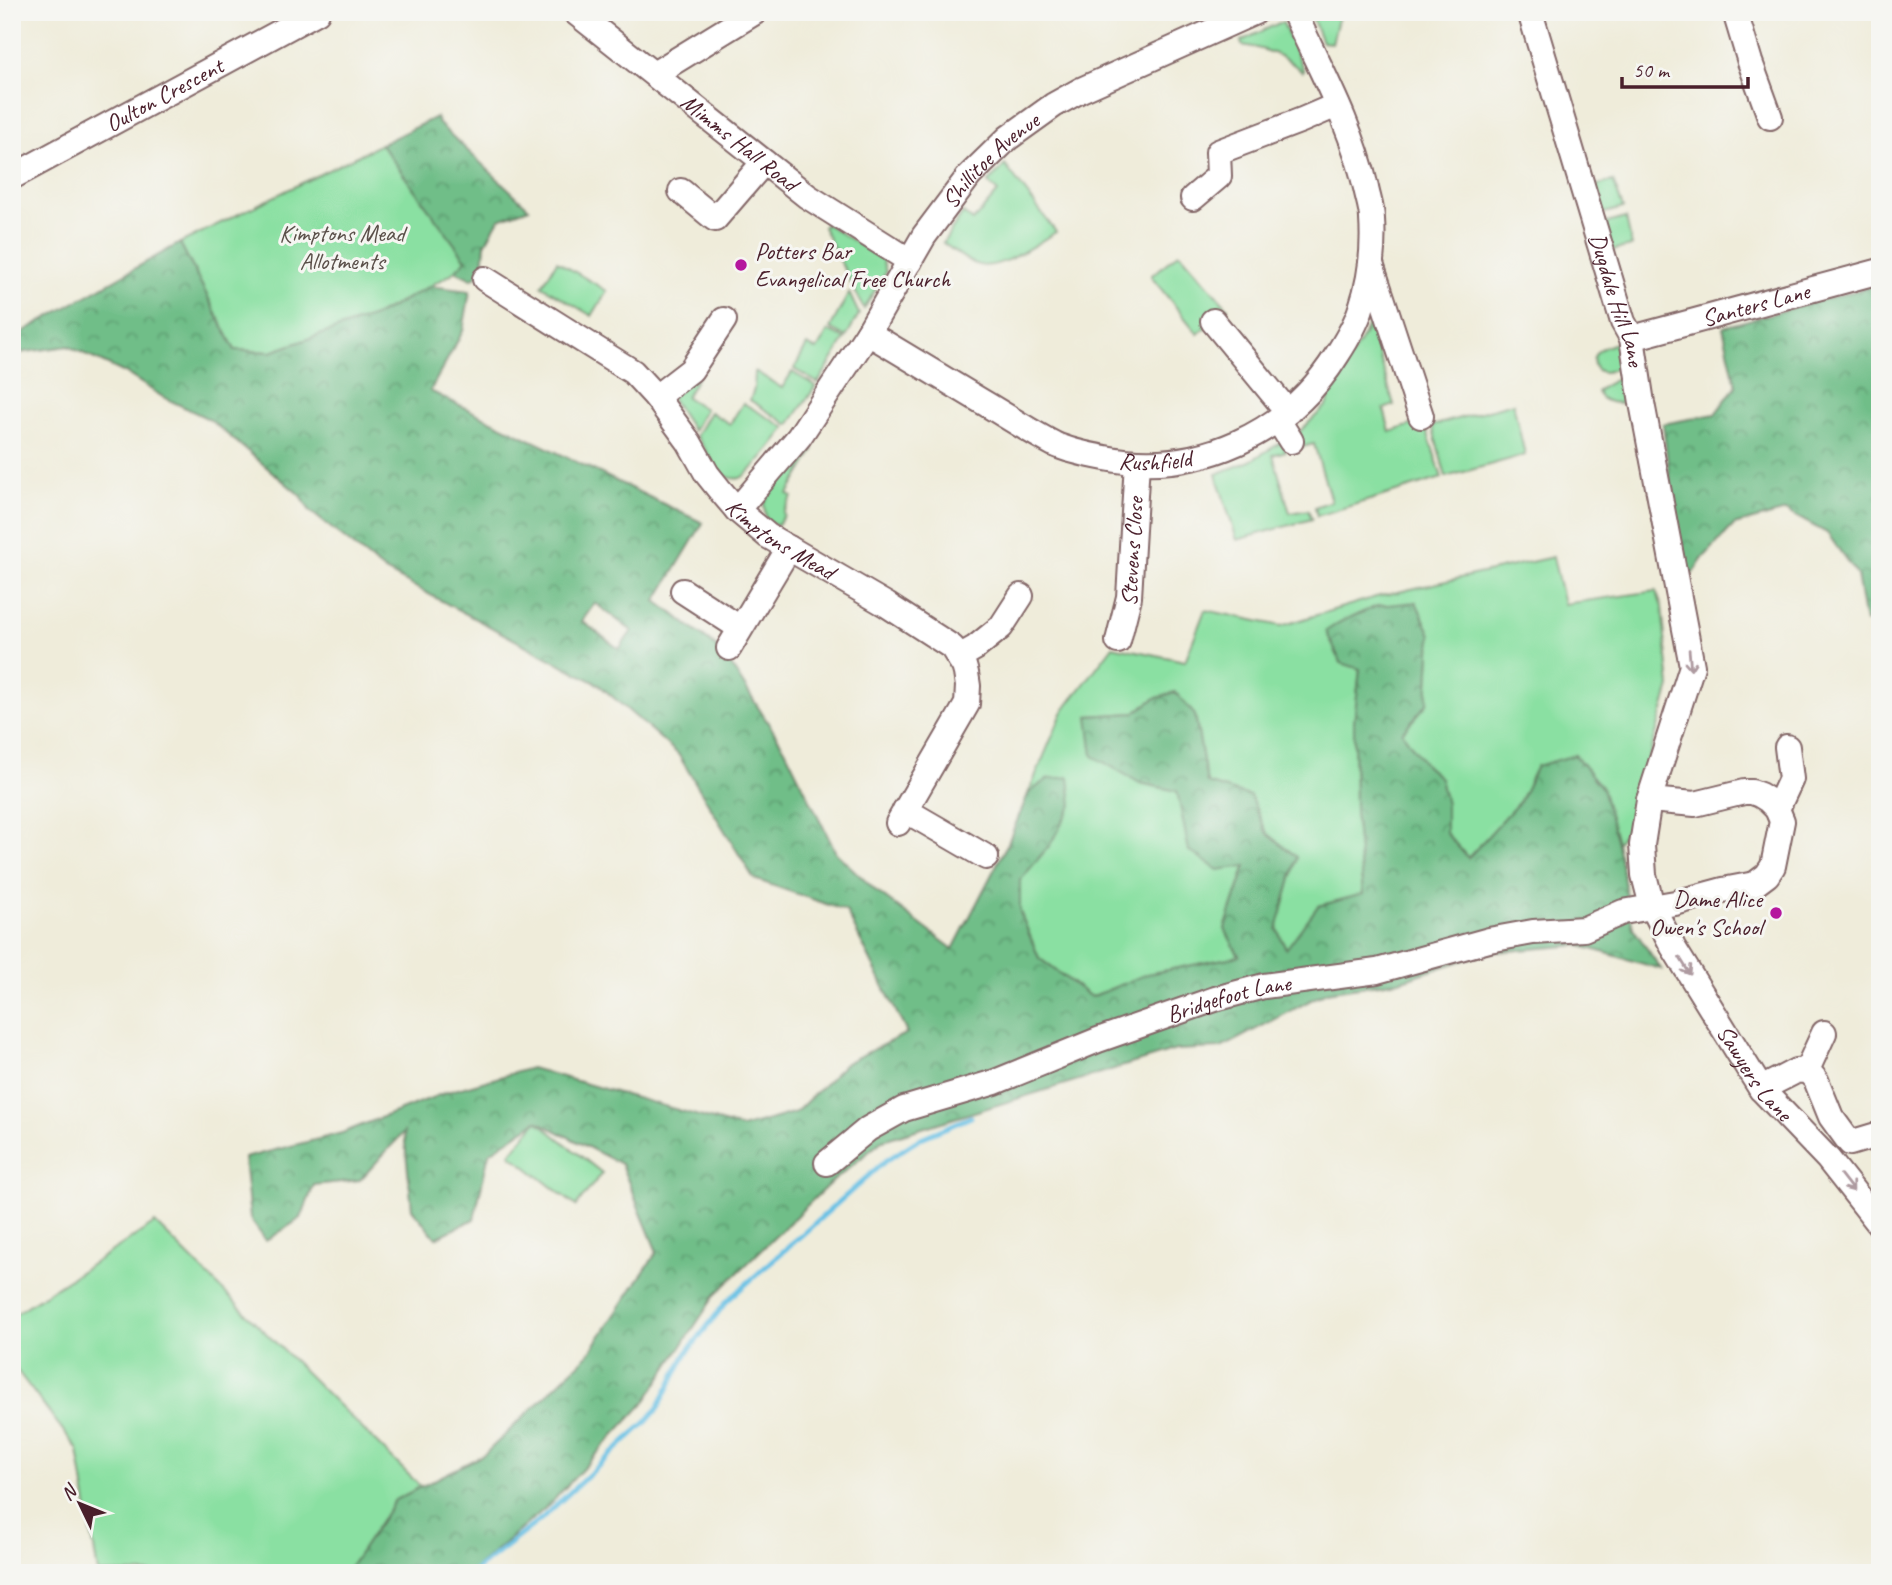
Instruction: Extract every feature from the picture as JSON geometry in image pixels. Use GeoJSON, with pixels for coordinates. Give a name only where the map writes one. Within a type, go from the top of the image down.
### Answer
{"type":"FeatureCollection","features":[{"type":"Feature","properties":{"kind":"street","name":"Oulton Crescent"},"geometry":{"type":"LineString","coordinates":[[12,177],[317,12]]}},
{"type":"Feature","properties":{"kind":"street","name":"Mimms Hall Road"},"geometry":{"type":"LineString","coordinates":[[575,12],[807,196],[910,261]]}},
{"type":"Feature","properties":{"kind":"street"},"geometry":{"type":"LineString","coordinates":[[654,74],[755,12]]}},
{"type":"Feature","properties":{"kind":"street","name":"Shillitoe Avenue"},"geometry":{"type":"LineString","coordinates":[[737,509],[799,437],[867,333],[924,236],[969,176],[1008,138],[1054,105],[1081,90],[1255,12]]}},
{"type":"Feature","properties":{"kind":"street","name":"Rushfield"},"geometry":{"type":"LineString","coordinates":[[867,333],[1056,445],[1106,458],[1172,461],[1207,454],[1250,437],[1283,416],[1307,396],[1345,344],[1361,309],[1371,262],[1372,218],[1360,160],[1294,12]]}},
{"type":"Feature","properties":{"kind":"street","name":"Dugdale Hill Lane"},"geometry":{"type":"LineString","coordinates":[[1530,12],[1623,322],[1632,338],[1692,666],[1649,800]]}},
{"type":"Feature","properties":{"kind":"street"},"geometry":{"type":"LineString","coordinates":[[1735,12],[1770,117]]}},
{"type":"Feature","properties":{"kind":"street"},"geometry":{"type":"LineString","coordinates":[[1193,198],[1219,176],[1218,152],[1337,105]]}},
{"type":"Feature","properties":{"kind":"street"},"geometry":{"type":"LineString","coordinates":[[681,191],[715,219],[764,162]]}},
{"type":"Feature","properties":{"kind":"street","name":"Rushfield"},"geometry":{"type":"LineString","coordinates":[[1371,262],[1421,416]]}},
{"type":"Feature","properties":{"kind":"street","name":"Santers Lane"},"geometry":{"type":"LineString","coordinates":[[1632,338],[1880,271]]}},
{"type":"Feature","properties":{"kind":"street","name":"Kimptons Mead"},"geometry":{"type":"LineString","coordinates":[[485,279],[633,372],[656,397],[689,442],[707,474],[737,509],[768,536],[943,640],[953,647],[959,657]]}},
{"type":"Feature","properties":{"kind":"street"},"geometry":{"type":"LineString","coordinates":[[656,397],[691,370],[724,320]]}},
{"type":"Feature","properties":{"kind":"street"},"geometry":{"type":"LineString","coordinates":[[1213,321],[1283,416],[1291,441]]}},
{"type":"Feature","properties":{"kind":"street","name":"Stevens Close"},"geometry":{"type":"LineString","coordinates":[[1118,641],[1129,597],[1137,461]]}},
{"type":"Feature","properties":{"kind":"street"},"geometry":{"type":"LineString","coordinates":[[683,591],[734,638],[789,548]]}},
{"type":"Feature","properties":{"kind":"street"},"geometry":{"type":"LineString","coordinates":[[986,857],[902,817],[967,704],[966,673],[959,657],[975,648],[1000,627],[1021,596]]}},
{"type":"Feature","properties":{"kind":"street"},"geometry":{"type":"LineString","coordinates":[[1649,800],[1695,804],[1752,792],[1768,800],[1777,809],[1791,779],[1787,747]]}},
{"type":"Feature","properties":{"kind":"street","name":"Sawyers Lane"},"geometry":{"type":"LineString","coordinates":[[1649,800],[1642,845],[1644,875],[1652,906],[1674,947],[1761,1089],[1828,1159],[1880,1224]]}},
{"type":"Feature","properties":{"kind":"street","name":"Bridgefoot Lane"},"geometry":{"type":"LineString","coordinates":[[827,1163],[868,1129],[904,1109],[995,1082],[1098,1040],[1215,999],[1264,986],[1377,971],[1489,940],[1533,932],[1584,929],[1623,912],[1755,884],[1767,875],[1777,853],[1782,821],[1777,809]]}},
{"type":"Feature","properties":{"kind":"street"},"geometry":{"type":"LineString","coordinates":[[1807,1070],[1825,1033]]}},
{"type":"Feature","properties":{"kind":"street"},"geometry":{"type":"LineString","coordinates":[[1761,1089],[1796,1071],[1807,1070]]}},
{"type":"Feature","properties":{"kind":"street"},"geometry":{"type":"LineString","coordinates":[[1807,1070],[1816,1080],[1831,1116],[1850,1143],[1880,1134]]}},
{"type":"Feature","properties":{"kind":"green space"},"geometry":{"type":"Polygon","coordinates":[[[1310,12],[1342,12],[1332,43],[1322,42],[1310,12]]]}},
{"type":"Feature","properties":{"kind":"green space"},"geometry":{"type":"Polygon","coordinates":[[[1283,23],[1304,71],[1302,72],[1275,54],[1242,45],[1241,41],[1283,23]]]}},
{"type":"Feature","properties":{"kind":"green space"},"geometry":{"type":"Polygon","coordinates":[[[436,117],[438,123],[529,208],[499,219],[485,244],[483,270],[472,279],[455,271],[466,260],[381,144],[436,117]]]}},
{"type":"Feature","properties":{"kind":"green space","name":"Kimptons Mead Allotments"},"geometry":{"type":"Polygon","coordinates":[[[381,144],[467,260],[450,275],[377,315],[271,352],[235,350],[180,243],[381,144]]]}},
{"type":"Feature","properties":{"kind":"green space"},"geometry":{"type":"Polygon","coordinates":[[[1005,165],[1056,232],[1006,261],[985,266],[976,264],[943,243],[963,213],[973,221],[998,192],[988,183],[1005,165]]]}},
{"type":"Feature","properties":{"kind":"green space"},"geometry":{"type":"Polygon","coordinates":[[[1613,181],[1623,208],[1597,215],[1588,188],[1613,181]]]}},
{"type":"Feature","properties":{"kind":"green space"},"geometry":{"type":"Polygon","coordinates":[[[1626,218],[1632,246],[1608,251],[1599,225],[1626,218]]]}},
{"type":"Feature","properties":{"kind":"green space"},"geometry":{"type":"Polygon","coordinates":[[[826,224],[882,259],[886,272],[864,309],[823,227],[826,224]]]}},
{"type":"Feature","properties":{"kind":"green space"},"geometry":{"type":"Polygon","coordinates":[[[180,243],[235,350],[271,352],[377,315],[430,286],[470,291],[463,331],[430,391],[703,523],[656,601],[721,650],[785,749],[836,853],[876,891],[953,949],[1008,843],[1028,794],[1047,779],[1069,777],[1072,805],[1050,845],[1020,880],[1020,912],[1039,958],[1091,997],[1147,974],[1239,956],[1225,929],[1246,866],[1218,870],[1189,851],[1177,791],[1140,783],[1093,756],[1088,716],[1134,713],[1154,699],[1175,692],[1195,715],[1207,783],[1250,796],[1267,833],[1297,857],[1277,929],[1286,949],[1318,906],[1363,894],[1355,811],[1354,722],[1360,669],[1341,663],[1326,631],[1377,606],[1416,602],[1431,635],[1427,704],[1402,732],[1426,766],[1440,778],[1446,805],[1446,833],[1468,858],[1520,801],[1537,766],[1575,755],[1602,788],[1617,843],[1633,928],[1661,969],[1578,945],[1485,953],[1399,981],[1326,992],[1221,1048],[1176,1050],[883,1140],[827,1186],[715,1295],[645,1402],[550,1504],[470,1573],[346,1573],[395,1500],[485,1454],[587,1356],[657,1252],[621,1164],[537,1121],[489,1153],[474,1219],[436,1238],[412,1209],[404,1132],[360,1180],[314,1185],[301,1218],[266,1241],[250,1219],[244,1158],[342,1133],[444,1093],[531,1068],[741,1128],[796,1112],[846,1063],[907,1033],[846,911],[754,879],[678,754],[598,684],[385,571],[310,511],[301,496],[209,419],[163,397],[127,374],[68,346],[19,353],[12,357],[12,338],[180,243]],[[595,603],[582,621],[619,649],[632,631],[595,603]]]}},
{"type":"Feature","properties":{"kind":"green space"},"geometry":{"type":"Polygon","coordinates":[[[1179,253],[1228,308],[1198,334],[1152,278],[1152,275],[1179,253]]]}},
{"type":"Feature","properties":{"kind":"green space"},"geometry":{"type":"Polygon","coordinates":[[[557,261],[607,291],[592,316],[542,286],[557,261]]]}},
{"type":"Feature","properties":{"kind":"green space"},"geometry":{"type":"Polygon","coordinates":[[[1880,284],[1880,617],[1865,622],[1857,575],[1827,533],[1786,511],[1734,525],[1704,557],[1688,580],[1681,573],[1663,424],[1715,414],[1736,386],[1723,327],[1880,284]]]}},
{"type":"Feature","properties":{"kind":"green space"},"geometry":{"type":"Polygon","coordinates":[[[849,293],[859,314],[846,337],[830,328],[849,293]]]}},
{"type":"Feature","properties":{"kind":"green space"},"geometry":{"type":"Polygon","coordinates":[[[1377,303],[1383,319],[1370,325],[1394,405],[1384,409],[1390,432],[1424,421],[1442,478],[1317,516],[1315,507],[1331,501],[1314,444],[1302,447],[1297,434],[1328,404],[1330,391],[1364,335],[1377,303]]]}},
{"type":"Feature","properties":{"kind":"green space"},"geometry":{"type":"Polygon","coordinates":[[[828,331],[845,339],[818,383],[794,369],[807,345],[817,350],[828,331]]]}},
{"type":"Feature","properties":{"kind":"green space"},"geometry":{"type":"Polygon","coordinates":[[[1616,343],[1621,366],[1606,372],[1600,371],[1594,363],[1596,353],[1616,343]]]}},
{"type":"Feature","properties":{"kind":"green space"},"geometry":{"type":"Polygon","coordinates":[[[755,371],[782,388],[792,372],[816,386],[789,425],[750,400],[755,371]]]}},
{"type":"Feature","properties":{"kind":"green space"},"geometry":{"type":"Polygon","coordinates":[[[698,376],[686,397],[705,409],[693,431],[670,396],[698,376]]]}},
{"type":"Feature","properties":{"kind":"green space"},"geometry":{"type":"Polygon","coordinates":[[[1622,376],[1628,402],[1610,402],[1603,399],[1597,392],[1622,376]]]}},
{"type":"Feature","properties":{"kind":"green space"},"geometry":{"type":"Polygon","coordinates":[[[743,403],[786,428],[745,476],[734,478],[719,471],[696,436],[710,412],[730,424],[743,403]]]}},
{"type":"Feature","properties":{"kind":"green space"},"geometry":{"type":"Polygon","coordinates":[[[1513,403],[1525,455],[1446,477],[1432,426],[1513,403]]]}},
{"type":"Feature","properties":{"kind":"green space"},"geometry":{"type":"Polygon","coordinates":[[[1282,442],[1286,451],[1273,455],[1290,513],[1308,510],[1312,519],[1237,540],[1216,474],[1250,461],[1282,442]]]}},
{"type":"Feature","properties":{"kind":"green space"},"geometry":{"type":"Polygon","coordinates":[[[808,446],[814,450],[788,494],[792,497],[777,526],[766,519],[764,505],[808,446]]]}},
{"type":"Feature","properties":{"kind":"green space"},"geometry":{"type":"Polygon","coordinates":[[[1553,557],[1564,604],[1656,591],[1662,607],[1670,687],[1628,828],[1617,843],[1602,788],[1537,766],[1520,801],[1468,858],[1446,833],[1446,805],[1440,778],[1426,766],[1402,732],[1427,704],[1431,635],[1416,602],[1360,668],[1354,722],[1355,811],[1363,895],[1318,906],[1287,950],[1277,929],[1297,857],[1267,833],[1250,797],[1207,783],[1195,715],[1154,699],[1134,713],[1088,716],[1140,783],[1177,791],[1246,865],[1225,929],[1239,956],[1147,974],[1091,997],[1039,958],[1020,912],[1020,880],[1050,845],[1047,779],[1028,794],[1062,713],[1113,646],[1185,661],[1205,610],[1281,626],[1376,597],[1553,557]]]}},
{"type":"Feature","properties":{"kind":"green space"},"geometry":{"type":"Polygon","coordinates":[[[537,1121],[602,1173],[576,1206],[510,1154],[537,1121]]]}},
{"type":"Feature","properties":{"kind":"green space"},"geometry":{"type":"Polygon","coordinates":[[[155,1223],[421,1487],[395,1500],[346,1573],[98,1573],[78,1450],[12,1364],[12,1316],[155,1223]]]}},
{"type":"Feature","properties":{"kind":"waterway"},"geometry":{"type":"LineString","coordinates":[[472,1573],[541,1519],[646,1422],[658,1408],[686,1354],[727,1301],[884,1162],[921,1138],[971,1117]]}},
{"type":"Feature","properties":{"kind":"place","name":"Potters Bar Evangelical Free Church"},"geometry":{"type":"Point","coordinates":[741,265]}},
{"type":"Feature","properties":{"kind":"place","name":"Dame Alice Owen's School"},"geometry":{"type":"Point","coordinates":[1776,913]}}]}
